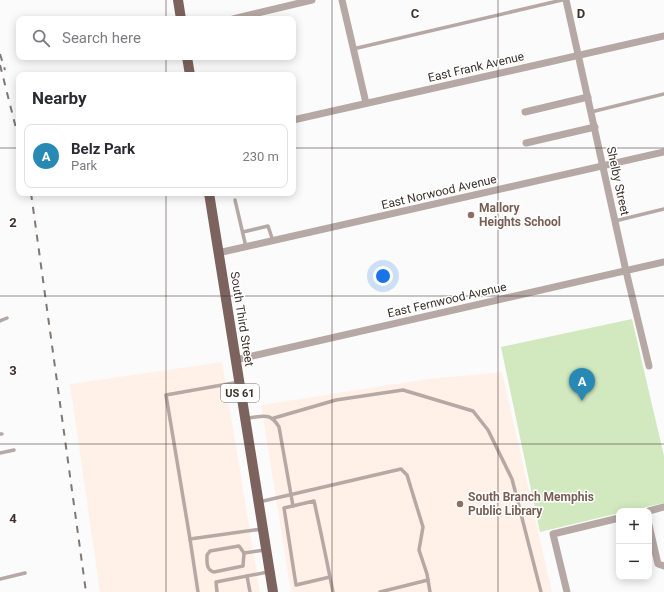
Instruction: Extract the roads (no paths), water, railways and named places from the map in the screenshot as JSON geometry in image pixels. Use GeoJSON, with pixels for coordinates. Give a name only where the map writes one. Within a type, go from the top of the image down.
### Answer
{"type":"FeatureCollection","features":[{"type":"Feature","properties":{"kind":"main road"},"geometry":{"type":"LineString","coordinates":[[178,0],[181,16]]}},
{"type":"Feature","properties":{"kind":"main road"},"geometry":{"type":"LineString","coordinates":[[188,60],[190,72]]}},
{"type":"Feature","properties":{"kind":"main road","name":"South Third Street"},"geometry":{"type":"LineString","coordinates":[[209,196],[273,592]]}},
{"type":"Feature","properties":{"kind":"street"},"geometry":{"type":"LineString","coordinates":[[245,16],[312,0]]}},
{"type":"Feature","properties":{"kind":"street"},"geometry":{"type":"LineString","coordinates":[[342,0],[366,104]]}},
{"type":"Feature","properties":{"kind":"street","name":"Shelby Street"},"geometry":{"type":"LineString","coordinates":[[566,0],[604,166],[626,271],[649,366]]}},
{"type":"Feature","properties":{"kind":"street","name":"East Frank Avenue"},"geometry":{"type":"LineString","coordinates":[[296,119],[664,36]]}},
{"type":"Feature","properties":{"kind":"street"},"geometry":{"type":"LineString","coordinates":[[525,112],[588,98]]}},
{"type":"Feature","properties":{"kind":"street"},"geometry":{"type":"LineString","coordinates":[[526,143],[595,127]]}},
{"type":"Feature","properties":{"kind":"street","name":"East Norwood Avenue"},"geometry":{"type":"LineString","coordinates":[[218,253],[664,152]]}},
{"type":"Feature","properties":{"kind":"street","name":"East Fernwood Avenue"},"geometry":{"type":"LineString","coordinates":[[235,360],[664,262]]}},
{"type":"Feature","properties":{"kind":"street"},"geometry":{"type":"LineString","coordinates":[[652,510],[664,507]]}},
{"type":"Feature","properties":{"kind":"street"},"geometry":{"type":"LineString","coordinates":[[567,592],[553,534],[616,519]]}},
{"type":"Feature","properties":{"kind":"street"},"geometry":{"type":"LineString","coordinates":[[652,538],[658,564],[664,566]]}},
{"type":"Feature","properties":{"kind":"lane"},"geometry":{"type":"LineString","coordinates":[[353,49],[562,0]]}},
{"type":"Feature","properties":{"kind":"lane"},"geometry":{"type":"LineString","coordinates":[[591,112],[664,94]]}},
{"type":"Feature","properties":{"kind":"lane"},"geometry":{"type":"LineString","coordinates":[[235,200],[246,247]]}},
{"type":"Feature","properties":{"kind":"lane"},"geometry":{"type":"LineString","coordinates":[[615,221],[664,209]]}},
{"type":"Feature","properties":{"kind":"lane"},"geometry":{"type":"LineString","coordinates":[[243,232],[268,226],[273,241]]}},
{"type":"Feature","properties":{"kind":"lane"},"geometry":{"type":"LineString","coordinates":[[0,320],[6,318]]}},
{"type":"Feature","properties":{"kind":"lane"},"geometry":{"type":"LineString","coordinates":[[198,592],[166,395],[239,382]]}},
{"type":"Feature","properties":{"kind":"lane"},"geometry":{"type":"LineString","coordinates":[[244,418],[269,416],[274,418],[336,400],[404,390],[473,411],[488,430],[512,479],[541,592]]}},
{"type":"Feature","properties":{"kind":"lane"},"geometry":{"type":"LineString","coordinates":[[274,418],[279,427],[293,506]]}},
{"type":"Feature","properties":{"kind":"lane"},"geometry":{"type":"LineString","coordinates":[[0,453],[14,450]]}},
{"type":"Feature","properties":{"kind":"lane"},"geometry":{"type":"LineString","coordinates":[[258,502],[402,469],[407,475],[423,527],[419,550],[430,592]]}},
{"type":"Feature","properties":{"kind":"lane"},"geometry":{"type":"LineString","coordinates":[[330,577],[296,585],[284,508],[314,501],[330,577],[333,592]]}},
{"type":"Feature","properties":{"kind":"lane"},"geometry":{"type":"LineString","coordinates":[[190,539],[262,528]]}},
{"type":"Feature","properties":{"kind":"lane"},"geometry":{"type":"LineString","coordinates":[[239,546],[244,553],[244,562],[240,568],[214,572],[208,568],[207,555],[210,551],[239,546]]}},
{"type":"Feature","properties":{"kind":"lane"},"geometry":{"type":"LineString","coordinates":[[244,553],[266,550]]}},
{"type":"Feature","properties":{"kind":"lane"},"geometry":{"type":"LineString","coordinates":[[217,592],[216,582],[270,571]]}},
{"type":"Feature","properties":{"kind":"lane"},"geometry":{"type":"LineString","coordinates":[[0,579],[25,573]]}},
{"type":"Feature","properties":{"kind":"lane"},"geometry":{"type":"LineString","coordinates":[[247,576],[250,592]]}},
{"type":"Feature","properties":{"kind":"lane"},"geometry":{"type":"LineString","coordinates":[[380,592],[428,580]]}},
{"type":"Feature","properties":{"kind":"railway"},"geometry":{"type":"LineString","coordinates":[[0,54],[5,70]]}},
{"type":"Feature","properties":{"kind":"railway"},"geometry":{"type":"LineString","coordinates":[[0,65],[16,128]]}},
{"type":"Feature","properties":{"kind":"railway"},"geometry":{"type":"LineString","coordinates":[[31,196],[86,592]]}},
{"type":"Feature","properties":{"kind":"place","name":"Mallory Heights School"},"geometry":{"type":"Point","coordinates":[471,215]}},
{"type":"Feature","properties":{"kind":"place","name":"Belz Park"},"geometry":{"type":"Point","coordinates":[582,401]}},
{"type":"Feature","properties":{"kind":"place","name":"South Branch Memphis Public Library"},"geometry":{"type":"Point","coordinates":[460,504]}}]}
